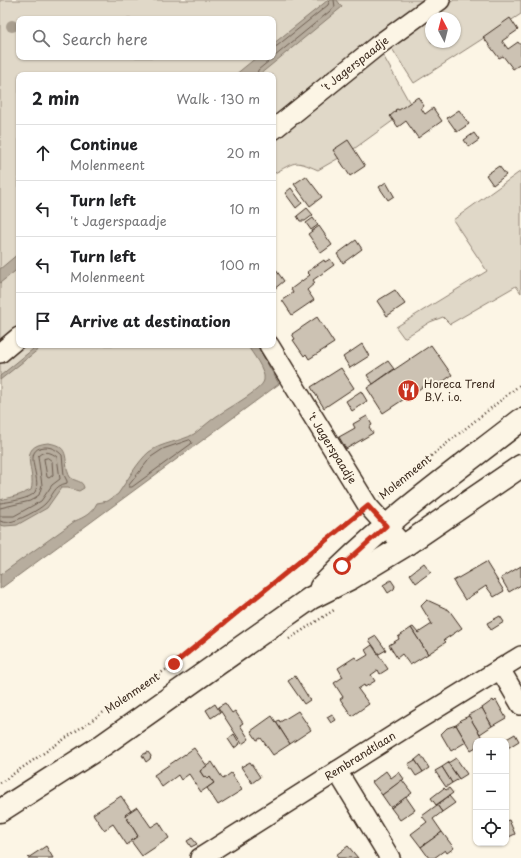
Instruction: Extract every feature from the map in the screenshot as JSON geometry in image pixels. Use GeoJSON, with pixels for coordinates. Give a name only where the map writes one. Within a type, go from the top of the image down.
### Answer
{"type":"FeatureCollection","features":[{"type":"Feature","properties":{"kind":"main road"},"geometry":{"type":"LineString","coordinates":[[311,598],[342,566],[386,526],[521,420]]}},
{"type":"Feature","properties":{"kind":"main road"},"geometry":{"type":"LineString","coordinates":[[0,811],[103,745],[311,598],[351,578],[404,546],[521,466]]}},
{"type":"Feature","properties":{"kind":"street","name":"'t Jagerspaadje"},"geometry":{"type":"LineString","coordinates":[[276,128],[377,46],[440,0]]}},
{"type":"Feature","properties":{"kind":"street"},"geometry":{"type":"LineString","coordinates":[[0,353],[16,340]]}},
{"type":"Feature","properties":{"kind":"street","name":"'t Jagerspaadje"},"geometry":{"type":"LineString","coordinates":[[271,348],[368,506],[404,546]]}},
{"type":"Feature","properties":{"kind":"street","name":"Rembrandtlaan"},"geometry":{"type":"LineString","coordinates":[[200,858],[521,656]]}},
{"type":"Feature","properties":{"kind":"street"},"geometry":{"type":"LineString","coordinates":[[500,669],[521,705]]}},
{"type":"Feature","properties":{"kind":"street"},"geometry":{"type":"LineString","coordinates":[[337,771],[390,858]]}},
{"type":"Feature","properties":{"kind":"path","name":"Molenmeent"},"geometry":{"type":"LineString","coordinates":[[0,783],[174,664],[521,384]]}},
{"type":"Feature","properties":{"kind":"shaded area"},"geometry":{"type":"Polygon","coordinates":[[[0,0],[427,0],[276,120],[276,72],[16,72],[16,348],[272,348],[286,375],[0,584],[0,0]]]}},
{"type":"Feature","properties":{"kind":"shaded area"},"geometry":{"type":"Polygon","coordinates":[[[454,0],[521,0],[521,14],[414,83],[389,44],[425,18],[425,48],[461,48],[461,12],[434,12],[454,0]]]}},
{"type":"Feature","properties":{"kind":"shaded area"},"geometry":{"type":"Polygon","coordinates":[[[380,50],[412,107],[351,151],[318,170],[304,164],[295,163],[276,172],[276,135],[380,50]]]}},
{"type":"Feature","properties":{"kind":"shaded area"},"geometry":{"type":"Polygon","coordinates":[[[521,171],[521,293],[516,286],[450,324],[443,317],[430,322],[404,338],[396,327],[487,271],[453,220],[521,171]]]}},
{"type":"Feature","properties":{"kind":"water"},"geometry":{"type":"Polygon","coordinates":[[[328,0],[337,0],[342,7],[263,72],[239,72],[253,60],[276,60],[276,42],[328,0]]]}},
{"type":"Feature","properties":{"kind":"water"},"geometry":{"type":"Polygon","coordinates":[[[16,256],[16,270],[0,283],[0,269],[16,256]]]}},
{"type":"Feature","properties":{"kind":"water"},"geometry":{"type":"Polygon","coordinates":[[[34,348],[40,348],[0,380],[0,376],[34,348]]]}},
{"type":"Feature","properties":{"kind":"water"},"geometry":{"type":"Polygon","coordinates":[[[249,348],[259,348],[279,384],[0,589],[0,575],[75,521],[88,514],[97,503],[108,501],[118,494],[137,466],[149,452],[160,446],[194,434],[214,418],[257,389],[264,380],[263,371],[249,348]]]}},
{"type":"Feature","properties":{"kind":"water"},"geometry":{"type":"Polygon","coordinates":[[[48,443],[56,445],[64,451],[70,477],[80,482],[84,488],[79,491],[61,488],[47,508],[17,525],[0,525],[0,500],[31,490],[32,475],[29,460],[30,454],[32,449],[38,445],[48,443]]]}},
{"type":"Feature","properties":{"kind":"building"},"geometry":{"type":"Polygon","coordinates":[[[510,18],[518,30],[502,41],[508,49],[518,42],[521,46],[521,64],[513,69],[503,56],[499,58],[483,37],[510,18]]]}},
{"type":"Feature","properties":{"kind":"building"},"geometry":{"type":"Polygon","coordinates":[[[418,97],[424,106],[421,108],[425,114],[433,108],[442,121],[418,138],[406,121],[398,127],[390,116],[396,111],[395,110],[399,110],[418,97]]]}},
{"type":"Feature","properties":{"kind":"building"},"geometry":{"type":"Polygon","coordinates":[[[459,110],[469,124],[457,132],[447,118],[459,110]]]}},
{"type":"Feature","properties":{"kind":"building"},"geometry":{"type":"Polygon","coordinates":[[[474,133],[479,140],[469,147],[464,140],[474,133]]]}},
{"type":"Feature","properties":{"kind":"building"},"geometry":{"type":"Polygon","coordinates":[[[348,140],[365,166],[350,176],[333,150],[348,140]]]}},
{"type":"Feature","properties":{"kind":"building"},"geometry":{"type":"Polygon","coordinates":[[[499,166],[506,175],[493,185],[486,175],[499,166]]]}},
{"type":"Feature","properties":{"kind":"building"},"geometry":{"type":"Polygon","coordinates":[[[306,176],[322,197],[310,206],[294,184],[306,176]]]}},
{"type":"Feature","properties":{"kind":"building"},"geometry":{"type":"Polygon","coordinates":[[[386,182],[394,196],[388,200],[379,187],[386,182]]]}},
{"type":"Feature","properties":{"kind":"building"},"geometry":{"type":"Polygon","coordinates":[[[291,188],[302,203],[296,208],[285,193],[291,188]]]}},
{"type":"Feature","properties":{"kind":"building"},"geometry":{"type":"Polygon","coordinates":[[[307,208],[313,215],[305,221],[300,221],[297,216],[307,208]]]}},
{"type":"Feature","properties":{"kind":"building"},"geometry":{"type":"Polygon","coordinates":[[[313,218],[318,225],[311,230],[306,223],[313,218]]]}},
{"type":"Feature","properties":{"kind":"building"},"geometry":{"type":"Polygon","coordinates":[[[319,226],[332,245],[321,253],[308,234],[319,226]]]}},
{"type":"Feature","properties":{"kind":"building"},"geometry":{"type":"Polygon","coordinates":[[[356,240],[362,249],[343,263],[337,254],[356,240]]]}},
{"type":"Feature","properties":{"kind":"building"},"geometry":{"type":"Polygon","coordinates":[[[330,259],[334,265],[313,280],[315,283],[307,290],[314,300],[292,315],[282,300],[293,293],[291,289],[310,275],[307,272],[324,260],[325,262],[330,259]]]}},
{"type":"Feature","properties":{"kind":"building"},"geometry":{"type":"Polygon","coordinates":[[[276,270],[284,281],[276,288],[276,270]]]}},
{"type":"Feature","properties":{"kind":"building"},"geometry":{"type":"Polygon","coordinates":[[[395,290],[405,304],[387,316],[377,301],[395,290]]]}},
{"type":"Feature","properties":{"kind":"building"},"geometry":{"type":"Polygon","coordinates":[[[317,317],[334,343],[309,359],[306,354],[304,356],[293,340],[295,339],[292,334],[317,317]]]}},
{"type":"Feature","properties":{"kind":"building"},"geometry":{"type":"Polygon","coordinates":[[[362,344],[369,356],[350,368],[343,357],[362,344]]]}},
{"type":"Feature","properties":{"kind":"building"},"geometry":{"type":"Polygon","coordinates":[[[431,345],[452,375],[437,386],[433,380],[383,413],[367,388],[431,345]]]}},
{"type":"Feature","properties":{"kind":"building"},"geometry":{"type":"Polygon","coordinates":[[[388,361],[394,369],[373,384],[367,375],[388,361]]]}},
{"type":"Feature","properties":{"kind":"building"},"geometry":{"type":"Polygon","coordinates":[[[341,368],[354,388],[324,408],[311,387],[341,368]]]}},
{"type":"Feature","properties":{"kind":"building"},"geometry":{"type":"Polygon","coordinates":[[[361,391],[367,401],[352,411],[346,401],[361,391]]]}},
{"type":"Feature","properties":{"kind":"building"},"geometry":{"type":"Polygon","coordinates":[[[367,416],[372,425],[369,427],[373,433],[346,449],[339,437],[355,428],[353,424],[367,416]]]}},
{"type":"Feature","properties":{"kind":"building"},"geometry":{"type":"Polygon","coordinates":[[[486,562],[504,591],[494,597],[486,586],[465,600],[453,581],[486,562]]]}},
{"type":"Feature","properties":{"kind":"building"},"geometry":{"type":"Polygon","coordinates":[[[424,563],[431,572],[416,583],[410,574],[424,563]]]}},
{"type":"Feature","properties":{"kind":"building"},"geometry":{"type":"Polygon","coordinates":[[[521,566],[521,585],[509,592],[501,578],[521,566]]]}},
{"type":"Feature","properties":{"kind":"building"},"geometry":{"type":"Polygon","coordinates":[[[391,580],[395,586],[394,589],[388,593],[383,585],[391,580]]]}},
{"type":"Feature","properties":{"kind":"building"},"geometry":{"type":"Polygon","coordinates":[[[427,600],[449,610],[462,628],[444,640],[446,642],[428,654],[411,628],[413,627],[418,633],[432,624],[421,606],[427,600]]]}},
{"type":"Feature","properties":{"kind":"building"},"geometry":{"type":"Polygon","coordinates":[[[500,616],[504,622],[491,630],[487,623],[500,616]]]}},
{"type":"Feature","properties":{"kind":"building"},"geometry":{"type":"Polygon","coordinates":[[[411,628],[428,654],[410,665],[402,654],[397,658],[389,645],[399,639],[398,637],[411,628]]]}},
{"type":"Feature","properties":{"kind":"building"},"geometry":{"type":"Polygon","coordinates":[[[376,636],[386,650],[379,654],[369,640],[376,636]]]}},
{"type":"Feature","properties":{"kind":"building"},"geometry":{"type":"Polygon","coordinates":[[[372,645],[388,669],[380,674],[378,670],[371,675],[375,681],[358,689],[369,704],[352,716],[340,699],[343,697],[334,683],[343,677],[338,668],[355,657],[358,661],[368,655],[365,650],[372,645]]]}},
{"type":"Feature","properties":{"kind":"building"},"geometry":{"type":"Polygon","coordinates":[[[295,676],[310,700],[304,704],[288,681],[295,676]]]}},
{"type":"Feature","properties":{"kind":"building"},"geometry":{"type":"Polygon","coordinates":[[[493,700],[494,702],[496,700],[506,718],[492,726],[482,708],[493,700]]]}},
{"type":"Feature","properties":{"kind":"building"},"geometry":{"type":"Polygon","coordinates":[[[225,703],[232,713],[235,711],[243,723],[240,725],[249,739],[242,744],[218,707],[225,703]]]}},
{"type":"Feature","properties":{"kind":"building"},"geometry":{"type":"Polygon","coordinates":[[[215,704],[220,712],[211,718],[206,710],[215,704]]]}},
{"type":"Feature","properties":{"kind":"building"},"geometry":{"type":"Polygon","coordinates":[[[482,708],[492,726],[480,734],[468,715],[482,708]]]}},
{"type":"Feature","properties":{"kind":"building"},"geometry":{"type":"Polygon","coordinates":[[[298,711],[311,730],[290,744],[276,722],[279,720],[280,722],[298,711]]]}},
{"type":"Feature","properties":{"kind":"building"},"geometry":{"type":"Polygon","coordinates":[[[332,714],[336,720],[331,723],[327,717],[332,714]]]}},
{"type":"Feature","properties":{"kind":"building"},"geometry":{"type":"Polygon","coordinates":[[[272,716],[290,744],[273,755],[261,738],[257,740],[251,731],[272,716]]]}},
{"type":"Feature","properties":{"kind":"building"},"geometry":{"type":"Polygon","coordinates":[[[469,716],[482,738],[473,738],[473,749],[471,750],[456,725],[461,721],[460,720],[469,716]]]}},
{"type":"Feature","properties":{"kind":"building"},"geometry":{"type":"Polygon","coordinates":[[[456,725],[466,742],[451,751],[441,734],[447,728],[456,725]]]}},
{"type":"Feature","properties":{"kind":"building"},"geometry":{"type":"Polygon","coordinates":[[[234,734],[240,744],[234,748],[228,739],[234,734]]]}},
{"type":"Feature","properties":{"kind":"building"},"geometry":{"type":"Polygon","coordinates":[[[515,734],[519,741],[509,747],[508,738],[515,734]]]}},
{"type":"Feature","properties":{"kind":"building"},"geometry":{"type":"Polygon","coordinates":[[[194,748],[207,766],[200,771],[204,777],[206,776],[208,779],[210,777],[214,783],[201,792],[189,774],[181,780],[178,775],[162,787],[154,775],[194,748]]]}},
{"type":"Feature","properties":{"kind":"building"},"geometry":{"type":"Polygon","coordinates":[[[148,752],[151,756],[146,762],[142,755],[148,752]]]}},
{"type":"Feature","properties":{"kind":"building"},"geometry":{"type":"Polygon","coordinates":[[[421,755],[429,768],[423,772],[415,760],[421,755]]]}},
{"type":"Feature","properties":{"kind":"building"},"geometry":{"type":"Polygon","coordinates":[[[456,758],[467,774],[459,779],[448,763],[456,758]]]}},
{"type":"Feature","properties":{"kind":"building"},"geometry":{"type":"Polygon","coordinates":[[[415,760],[423,772],[416,776],[408,764],[415,760]]]}},
{"type":"Feature","properties":{"kind":"building"},"geometry":{"type":"Polygon","coordinates":[[[212,762],[223,779],[231,773],[242,790],[218,805],[207,788],[214,783],[210,777],[208,779],[206,776],[204,777],[200,771],[212,762]]]}},
{"type":"Feature","properties":{"kind":"building"},"geometry":{"type":"Polygon","coordinates":[[[250,762],[260,777],[252,783],[241,767],[250,762]]]}},
{"type":"Feature","properties":{"kind":"building"},"geometry":{"type":"Polygon","coordinates":[[[448,763],[459,779],[452,783],[442,767],[448,763]]]}},
{"type":"Feature","properties":{"kind":"building"},"geometry":{"type":"Polygon","coordinates":[[[442,767],[452,783],[446,787],[435,771],[442,767]]]}},
{"type":"Feature","properties":{"kind":"building"},"geometry":{"type":"Polygon","coordinates":[[[386,771],[391,778],[399,772],[404,779],[382,795],[372,782],[386,771]]]}},
{"type":"Feature","properties":{"kind":"building"},"geometry":{"type":"Polygon","coordinates":[[[402,780],[412,793],[391,808],[382,795],[402,780]]]}},
{"type":"Feature","properties":{"kind":"building"},"geometry":{"type":"Polygon","coordinates":[[[444,788],[446,790],[449,788],[453,793],[436,805],[431,798],[444,788]]]}},
{"type":"Feature","properties":{"kind":"building"},"geometry":{"type":"Polygon","coordinates":[[[121,796],[131,811],[125,815],[138,836],[127,845],[113,824],[104,830],[93,814],[121,796]]]}},
{"type":"Feature","properties":{"kind":"building"},"geometry":{"type":"Polygon","coordinates":[[[449,796],[455,803],[442,812],[437,805],[449,796]]]}},
{"type":"Feature","properties":{"kind":"building"},"geometry":{"type":"Polygon","coordinates":[[[406,797],[415,810],[400,820],[391,808],[406,797]]]}},
{"type":"Feature","properties":{"kind":"building"},"geometry":{"type":"Polygon","coordinates":[[[437,805],[442,812],[433,819],[442,832],[421,847],[411,834],[427,822],[422,816],[437,805]]]}},
{"type":"Feature","properties":{"kind":"building"},"geometry":{"type":"Polygon","coordinates":[[[137,807],[151,827],[159,822],[169,838],[142,856],[131,841],[138,836],[125,815],[137,807]]]}},
{"type":"Feature","properties":{"kind":"building"},"geometry":{"type":"Polygon","coordinates":[[[509,820],[515,834],[509,837],[509,820]]]}},
{"type":"Feature","properties":{"kind":"building"},"geometry":{"type":"Polygon","coordinates":[[[442,832],[454,848],[447,853],[445,850],[434,858],[429,858],[421,847],[442,832]]]}},
{"type":"Feature","properties":{"kind":"building"},"geometry":{"type":"Polygon","coordinates":[[[192,838],[197,844],[191,847],[187,841],[192,838]]]}},
{"type":"Feature","properties":{"kind":"building"},"geometry":{"type":"Polygon","coordinates":[[[46,846],[53,858],[28,858],[46,846]]]}},
{"type":"Feature","properties":{"kind":"building"},"geometry":{"type":"Polygon","coordinates":[[[348,846],[358,858],[338,858],[336,855],[348,846]]]}},
{"type":"Feature","properties":{"kind":"place","name":"Horeca Trend B.V. i.o."},"geometry":{"type":"Point","coordinates":[408,390]}},
{"type":"Feature","properties":{"kind":"route"},"geometry":{"type":"LineString","coordinates":[[174,664],[368,506],[386,526],[342,566]]}}]}
